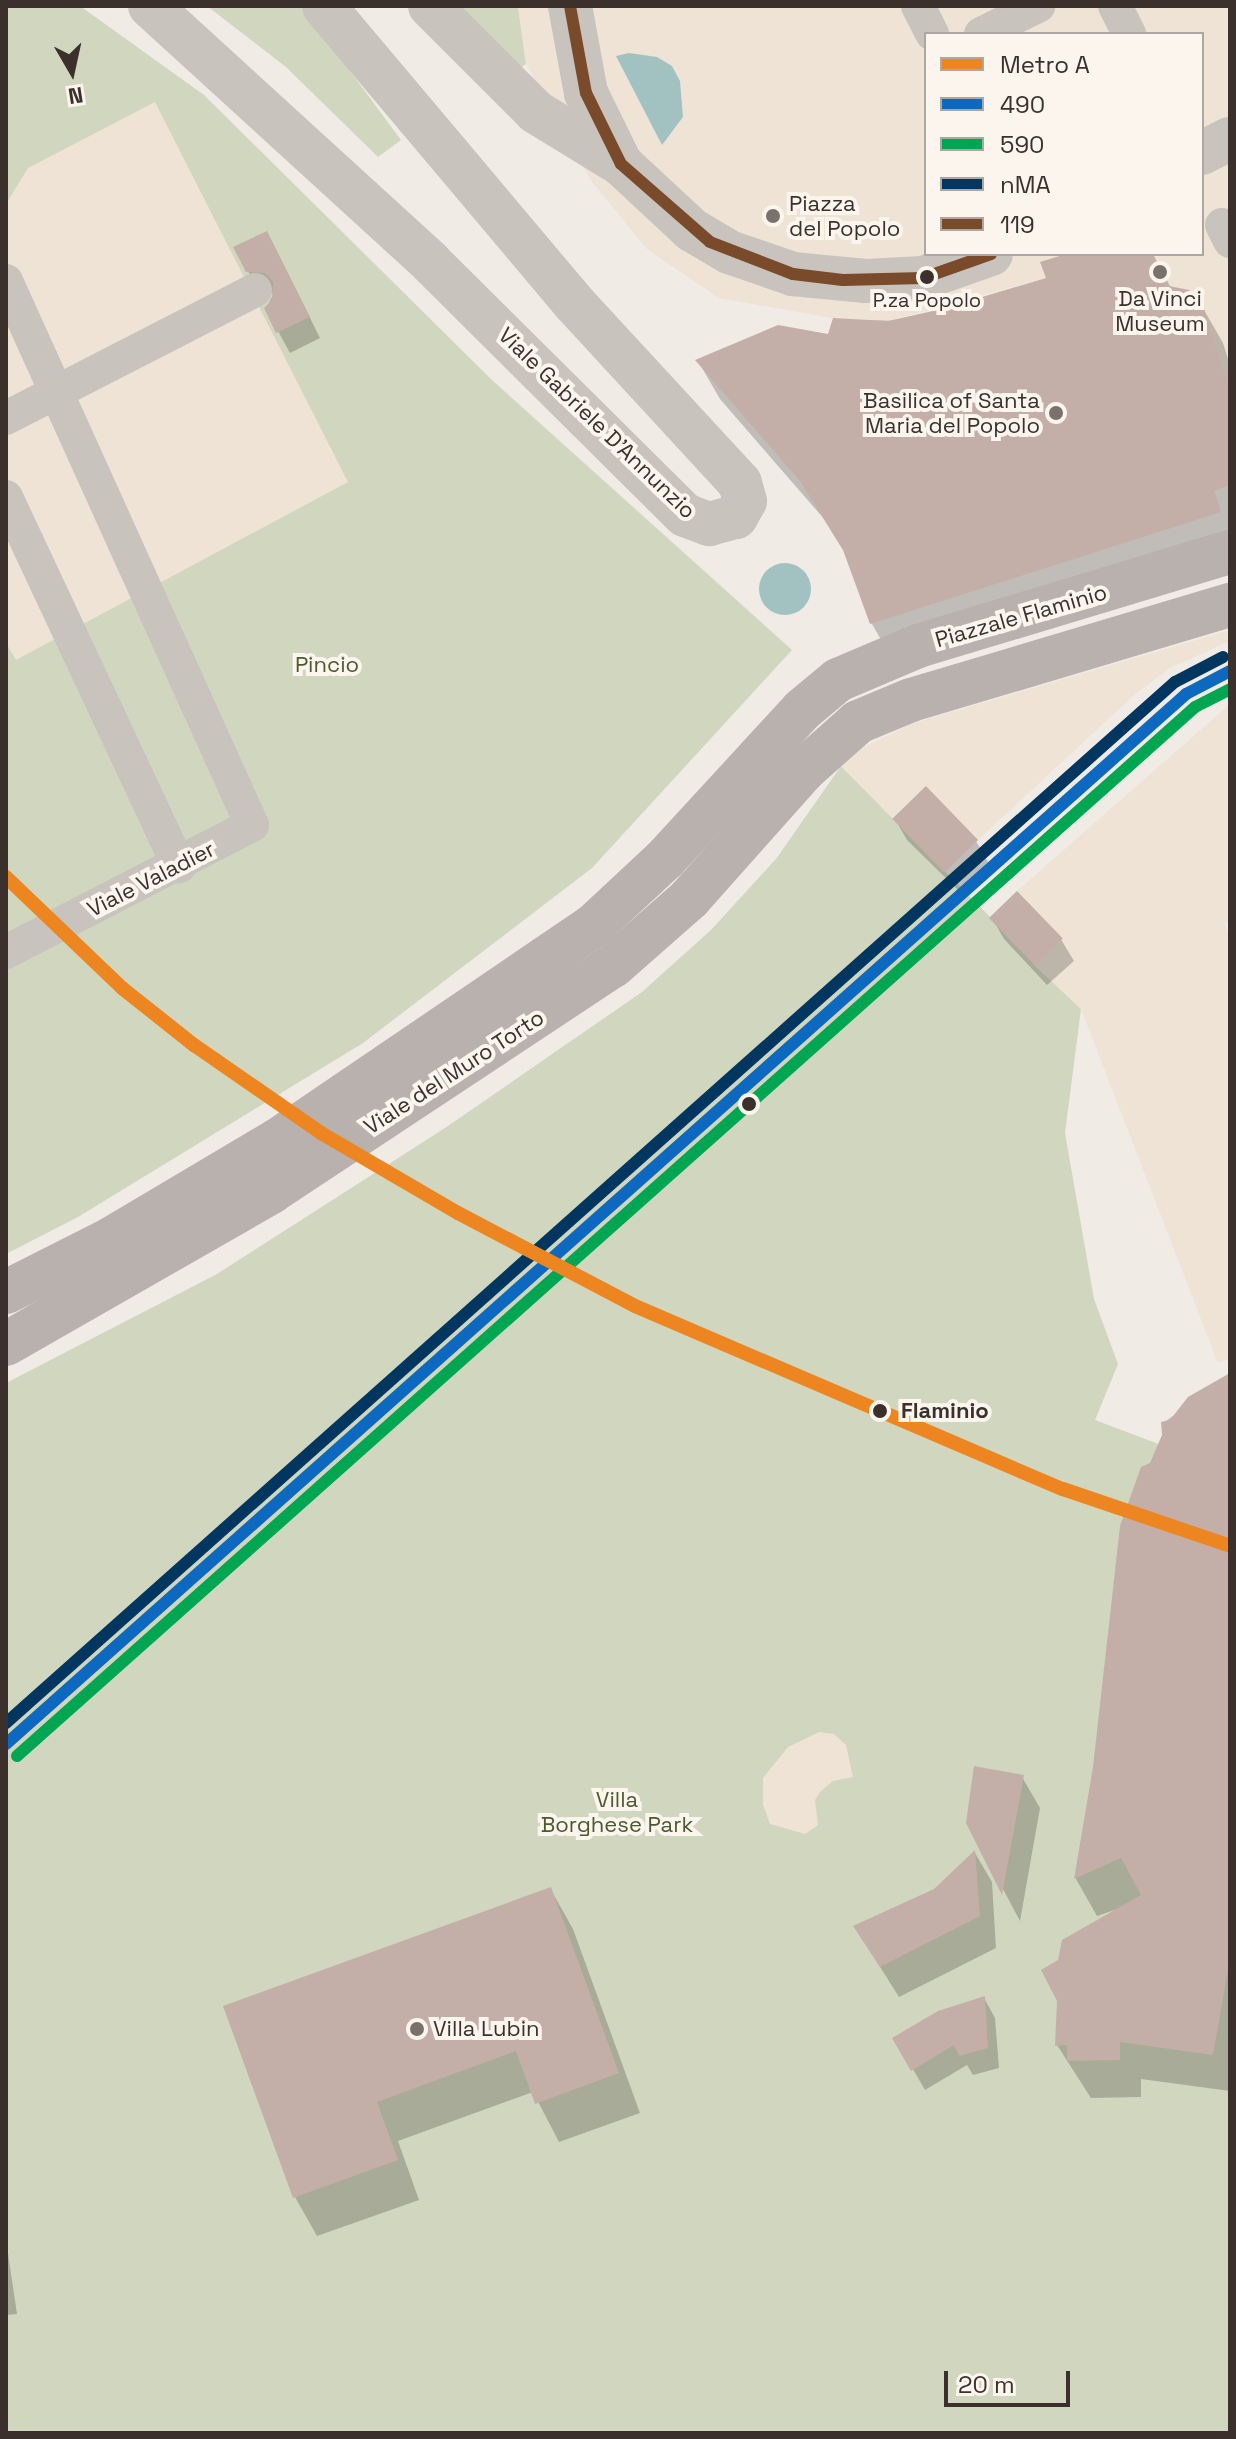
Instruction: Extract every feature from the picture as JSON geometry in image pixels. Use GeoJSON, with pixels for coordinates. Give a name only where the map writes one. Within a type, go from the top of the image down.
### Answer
{"type":"FeatureCollection","features":[{"type":"Feature","properties":{"kind":"main road","name":"Piazzale Flaminio"},"geometry":{"type":"LineString","coordinates":[[819,695],[895,654],[1230,552]]}},
{"type":"Feature","properties":{"kind":"main road","name":"Viale del Muro Torto"},"geometry":{"type":"LineString","coordinates":[[6,1344],[271,1192],[613,966],[690,898],[846,730],[911,700],[1230,605]]}},
{"type":"Feature","properties":{"kind":"main road","name":"Viale del Muro Torto"},"geometry":{"type":"LineString","coordinates":[[6,1292],[111,1239],[278,1140],[594,925],[665,859],[819,695]]}},
{"type":"Feature","properties":{"kind":"street","name":"Viale Gabriele D'Annunzio"},"geometry":{"type":"LineString","coordinates":[[150,6],[430,262],[685,515],[709,524],[736,517],[745,501],[740,483],[574,303],[324,6]]}},
{"type":"Feature","properties":{"kind":"street"},"geometry":{"type":"LineString","coordinates":[[430,6],[536,112],[621,164],[710,242],[793,274],[843,280],[923,278],[985,256]]}},
{"type":"Feature","properties":{"kind":"street"},"geometry":{"type":"LineString","coordinates":[[570,6],[586,93],[621,164]]}},
{"type":"Feature","properties":{"kind":"street"},"geometry":{"type":"LineString","coordinates":[[918,6],[931,32]]}},
{"type":"Feature","properties":{"kind":"street"},"geometry":{"type":"LineString","coordinates":[[985,32],[1038,6]]}},
{"type":"Feature","properties":{"kind":"street"},"geometry":{"type":"LineString","coordinates":[[1115,6],[1128,32]]}},
{"type":"Feature","properties":{"kind":"street"},"geometry":{"type":"LineString","coordinates":[[1204,152],[1230,139]]}},
{"type":"Feature","properties":{"kind":"street"},"geometry":{"type":"LineString","coordinates":[[6,281],[58,390]]}},
{"type":"Feature","properties":{"kind":"street"},"geometry":{"type":"LineString","coordinates":[[6,418],[255,290]]}},
{"type":"Feature","properties":{"kind":"street","name":"Viale Valadier"},"geometry":{"type":"LineString","coordinates":[[6,952],[179,866],[252,825],[58,390]]}},
{"type":"Feature","properties":{"kind":"street"},"geometry":{"type":"LineString","coordinates":[[6,497],[179,866]]}},
{"type":"Feature","properties":{"kind":"green space","name":"Pincio"},"geometry":{"type":"Polygon","coordinates":[[[6,6],[80,6],[204,95],[493,381],[792,650],[592,868],[363,1043],[78,1217],[6,1254],[6,6]]]}},
{"type":"Feature","properties":{"kind":"green space"},"geometry":{"type":"Polygon","coordinates":[[[207,6],[302,6],[401,140],[378,157],[286,67],[207,6]]]}},
{"type":"Feature","properties":{"kind":"green space"},"geometry":{"type":"Polygon","coordinates":[[[454,6],[518,6],[526,64],[515,72],[454,6]]]}},
{"type":"Feature","properties":{"kind":"green space","name":"Villa Borghese Park"},"geometry":{"type":"Polygon","coordinates":[[[841,766],[1081,1009],[1065,1133],[1094,1299],[1118,1364],[1095,1420],[1230,1471],[1230,2433],[6,2433],[6,1383],[217,1274],[445,1128],[642,992],[711,930],[776,859],[841,766]]]}},
{"type":"Feature","properties":{"kind":"shaded area","name":"Piazza del Popolo"},"geometry":{"type":"Polygon","coordinates":[[[518,6],[1230,6],[1230,392],[1202,302],[1189,290],[1166,291],[1154,256],[1204,256],[1204,32],[924,32],[924,256],[1060,256],[1041,262],[1046,278],[888,321],[850,321],[719,298],[647,249],[592,182],[526,64],[518,6]]]}},
{"type":"Feature","properties":{"kind":"shaded area"},"geometry":{"type":"Polygon","coordinates":[[[155,102],[348,482],[16,660],[6,643],[6,204],[28,168],[155,102]]]}},
{"type":"Feature","properties":{"kind":"shaded area"},"geometry":{"type":"Polygon","coordinates":[[[1230,630],[1230,641],[1170,668],[1133,696],[978,840],[926,786],[892,818],[841,766],[862,748],[911,724],[1230,630]]]}},
{"type":"Feature","properties":{"kind":"shaded area"},"geometry":{"type":"Polygon","coordinates":[[[1230,704],[1230,920],[1224,923],[1230,936],[1230,1359],[1218,1363],[1081,1009],[1034,965],[1063,939],[1017,891],[1230,704]]]}},
{"type":"Feature","properties":{"kind":"shaded area"},"geometry":{"type":"Polygon","coordinates":[[[819,1732],[834,1734],[846,1745],[853,1777],[833,1781],[820,1792],[815,1800],[818,1825],[805,1834],[770,1824],[763,1805],[763,1778],[788,1747],[819,1732]]]}},
{"type":"Feature","properties":{"kind":"water"},"geometry":{"type":"Polygon","coordinates":[[[629,53],[657,57],[672,66],[680,81],[683,117],[662,145],[616,56],[629,53]]]}},
{"type":"Feature","properties":{"kind":"water"},"geometry":{"type":"Polygon","coordinates":[[[785,563],[804,570],[811,589],[804,608],[785,615],[766,608],[759,589],[766,570],[785,563]]]}},
{"type":"Feature","properties":{"kind":"building"},"geometry":{"type":"Polygon","coordinates":[[[267,231],[310,317],[276,333],[264,308],[272,300],[273,282],[265,273],[246,272],[233,247],[267,231]]]}},
{"type":"Feature","properties":{"kind":"building","name":"Basilica of Santa Maria del Popolo"},"geometry":{"type":"Polygon","coordinates":[[[1060,256],[1154,256],[1164,285],[1189,290],[1202,302],[1230,392],[1230,485],[1214,491],[1221,512],[870,624],[843,550],[800,481],[695,360],[778,325],[828,334],[833,318],[888,321],[942,309],[1046,278],[1040,262],[1060,256]]]}},
{"type":"Feature","properties":{"kind":"building"},"geometry":{"type":"Polygon","coordinates":[[[926,786],[978,840],[944,873],[892,819],[926,786]]]}},
{"type":"Feature","properties":{"kind":"building"},"geometry":{"type":"Polygon","coordinates":[[[1017,891],[1063,938],[1035,966],[989,918],[1017,891]]]}},
{"type":"Feature","properties":{"kind":"building"},"geometry":{"type":"Polygon","coordinates":[[[1230,1373],[1230,1958],[1213,2055],[1120,2042],[1120,2060],[1067,2061],[1067,2045],[1055,2046],[1057,2001],[1041,1970],[1058,1960],[1062,1940],[1141,1895],[1121,1858],[1074,1879],[1093,1767],[1120,1526],[1141,1467],[1150,1463],[1162,1435],[1161,1422],[1170,1420],[1188,1397],[1230,1373]]]}},
{"type":"Feature","properties":{"kind":"building"},"geometry":{"type":"Polygon","coordinates":[[[974,1766],[1024,1775],[1002,1895],[966,1823],[974,1766]]]}},
{"type":"Feature","properties":{"kind":"building"},"geometry":{"type":"Polygon","coordinates":[[[975,1850],[980,1916],[880,1967],[853,1926],[934,1889],[975,1850]]]}},
{"type":"Feature","properties":{"kind":"building","name":"Villa Lubin"},"geometry":{"type":"Polygon","coordinates":[[[551,1887],[619,2073],[535,2104],[516,2051],[377,2102],[398,2160],[293,2198],[223,2006],[551,1887]]]}},
{"type":"Feature","properties":{"kind":"building"},"geometry":{"type":"Polygon","coordinates":[[[985,1996],[988,2048],[959,2056],[954,2045],[911,2071],[892,2038],[938,2011],[985,1996]]]}},
{"type":"Feature","properties":{"kind":"metro line","name":"A"},"geometry":{"type":"LineString","coordinates":[[6,877],[122,988],[194,1045],[321,1133],[458,1213],[635,1306],[1063,1489],[1230,1546]]}},
{"type":"Feature","properties":{"kind":"transit line","name":"119"},"geometry":{"type":"LineString","coordinates":[[570,6],[586,93],[621,164],[710,242],[793,274],[843,280],[923,278],[985,256]]}},
{"type":"Feature","properties":{"kind":"transit line","name":"nMA"},"geometry":{"type":"LineString","coordinates":[[6,1723],[1175,682],[1223,657]]}},
{"type":"Feature","properties":{"kind":"transit line","name":"490"},"geometry":{"type":"LineString","coordinates":[[6,1744],[1186,694],[1230,671]]}},
{"type":"Feature","properties":{"kind":"transit line","name":"590"},"geometry":{"type":"LineString","coordinates":[[17,1756],[1195,707],[1230,689]]}},
{"type":"Feature","properties":{"kind":"place","name":"Piazza del Popolo"},"geometry":{"type":"Point","coordinates":[773,216]}},
{"type":"Feature","properties":{"kind":"place","name":"Da Vinci Museum"},"geometry":{"type":"Point","coordinates":[1160,272]}},
{"type":"Feature","properties":{"kind":"place","name":"P.za Popolo"},"geometry":{"type":"Point","coordinates":[927,277]}},
{"type":"Feature","properties":{"kind":"place","name":"Basilica of Santa Maria del Popolo"},"geometry":{"type":"Point","coordinates":[1056,413]}},
{"type":"Feature","properties":{"kind":"place","name":"Flaminio"},"geometry":{"type":"Point","coordinates":[880,1411]}},
{"type":"Feature","properties":{"kind":"place","name":"Villa Lubin"},"geometry":{"type":"Point","coordinates":[417,2029]}}]}
